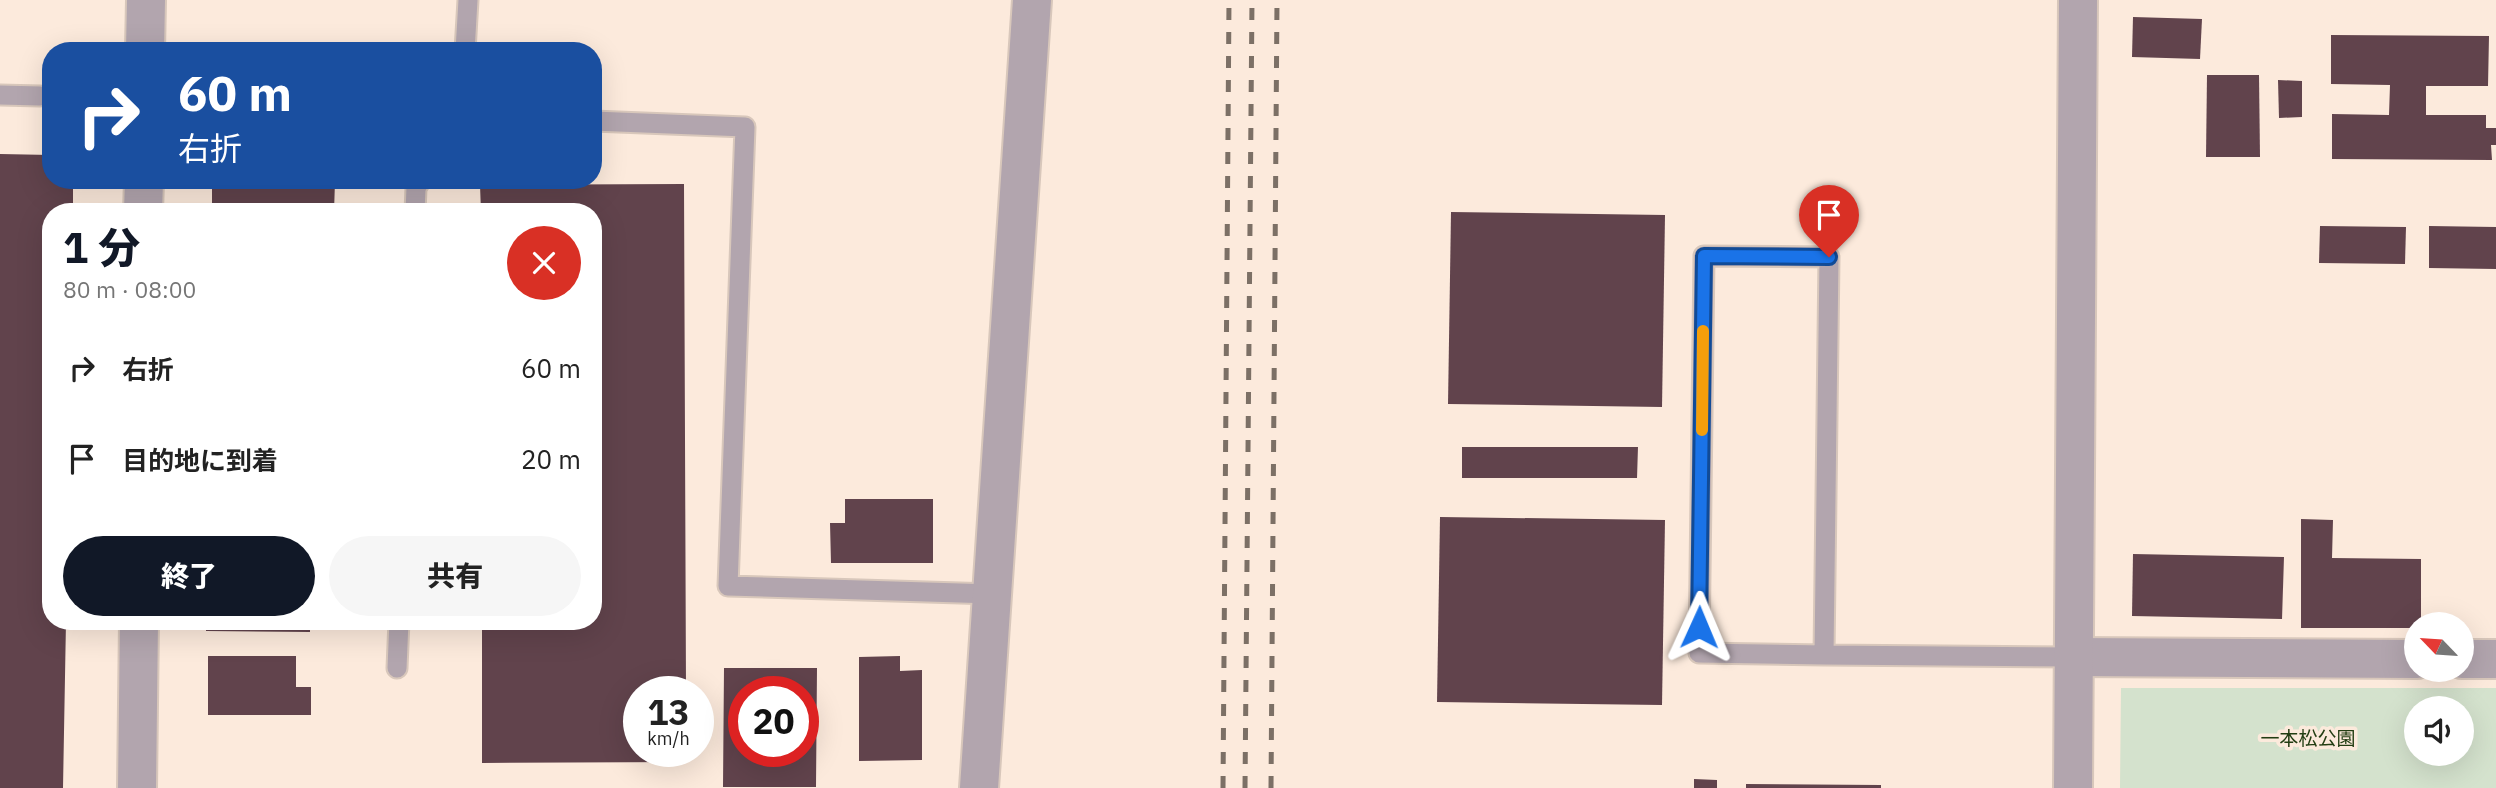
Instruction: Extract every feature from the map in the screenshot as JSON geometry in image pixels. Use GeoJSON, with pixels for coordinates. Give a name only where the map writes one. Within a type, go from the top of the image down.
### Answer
{"type":"FeatureCollection","features":[{"type":"Feature","properties":{"kind":"street"},"geometry":{"type":"LineString","coordinates":[[145,42],[146,0]]}},
{"type":"Feature","properties":{"kind":"street"},"geometry":{"type":"LineString","coordinates":[[979,788],[1032,0]]}},
{"type":"Feature","properties":{"kind":"street"},"geometry":{"type":"LineString","coordinates":[[2073,788],[2078,0]]}},
{"type":"Feature","properties":{"kind":"street"},"geometry":{"type":"LineString","coordinates":[[137,788],[139,630]]}},
{"type":"Feature","properties":{"kind":"street"},"geometry":{"type":"LineString","coordinates":[[2074,657],[2404,659]]}},
{"type":"Feature","properties":{"kind":"street"},"geometry":{"type":"LineString","coordinates":[[2474,659],[2496,659]]}},
{"type":"Feature","properties":{"kind":"lane"},"geometry":{"type":"LineString","coordinates":[[466,42],[468,0]]}},
{"type":"Feature","properties":{"kind":"lane"},"geometry":{"type":"LineString","coordinates":[[0,95],[40,96]]}},
{"type":"Feature","properties":{"kind":"lane"},"geometry":{"type":"LineString","coordinates":[[602,121],[745,127],[728,586],[993,594]]}},
{"type":"Feature","properties":{"kind":"lane"},"geometry":{"type":"LineString","coordinates":[[1824,655],[1829,257],[1704,256],[1699,653],[1824,655],[2074,657]]}},
{"type":"Feature","properties":{"kind":"lane"},"geometry":{"type":"LineString","coordinates":[[397,668],[399,630]]}},
{"type":"Feature","properties":{"kind":"green space","name":"一本松公園"},"geometry":{"type":"Polygon","coordinates":[[[2121,688],[2496,688],[2496,788],[2120,788],[2121,688]]]}},
{"type":"Feature","properties":{"kind":"building"},"geometry":{"type":"Polygon","coordinates":[[[2133,17],[2202,19],[2200,59],[2132,57],[2133,17]]]}},
{"type":"Feature","properties":{"kind":"building"},"geometry":{"type":"Polygon","coordinates":[[[2331,35],[2489,36],[2488,86],[2426,86],[2426,115],[2486,115],[2486,128],[2496,128],[2496,145],[2491,145],[2492,160],[2332,159],[2332,114],[2389,115],[2390,85],[2331,84],[2331,35]]]}},
{"type":"Feature","properties":{"kind":"building"},"geometry":{"type":"Polygon","coordinates":[[[2207,75],[2259,75],[2260,157],[2206,157],[2207,75]]]}},
{"type":"Feature","properties":{"kind":"building"},"geometry":{"type":"Polygon","coordinates":[[[2278,80],[2302,81],[2302,117],[2279,118],[2278,80]]]}},
{"type":"Feature","properties":{"kind":"building"},"geometry":{"type":"Polygon","coordinates":[[[0,154],[42,155],[42,189],[73,189],[73,203],[42,203],[42,630],[66,630],[63,788],[0,788],[0,154]]]}},
{"type":"Feature","properties":{"kind":"building"},"geometry":{"type":"Polygon","coordinates":[[[602,184],[684,184],[686,676],[623,676],[623,762],[482,763],[482,630],[602,630],[602,203],[481,203],[480,189],[602,189],[602,184]]]}},
{"type":"Feature","properties":{"kind":"building"},"geometry":{"type":"Polygon","coordinates":[[[212,189],[335,189],[334,203],[212,203],[212,189]]]}},
{"type":"Feature","properties":{"kind":"building"},"geometry":{"type":"Polygon","coordinates":[[[1451,212],[1665,215],[1662,407],[1448,404],[1451,212]]]}},
{"type":"Feature","properties":{"kind":"building"},"geometry":{"type":"Polygon","coordinates":[[[2320,226],[2406,227],[2405,264],[2319,263],[2320,226]]]}},
{"type":"Feature","properties":{"kind":"building"},"geometry":{"type":"Polygon","coordinates":[[[2429,226],[2496,227],[2496,269],[2429,268],[2429,226]]]}},
{"type":"Feature","properties":{"kind":"building"},"geometry":{"type":"Polygon","coordinates":[[[1462,447],[1638,447],[1637,478],[1462,478],[1462,447]]]}},
{"type":"Feature","properties":{"kind":"building"},"geometry":{"type":"Polygon","coordinates":[[[845,499],[933,499],[933,563],[831,563],[830,523],[845,523],[845,499]]]}},
{"type":"Feature","properties":{"kind":"building"},"geometry":{"type":"Polygon","coordinates":[[[1440,517],[1665,520],[1662,705],[1437,702],[1440,517]]]}},
{"type":"Feature","properties":{"kind":"building"},"geometry":{"type":"Polygon","coordinates":[[[2301,519],[2333,520],[2332,558],[2421,559],[2421,612],[2404,612],[2404,628],[2301,628],[2301,519]]]}},
{"type":"Feature","properties":{"kind":"building"},"geometry":{"type":"Polygon","coordinates":[[[2133,554],[2284,557],[2282,619],[2132,616],[2133,554]]]}},
{"type":"Feature","properties":{"kind":"building"},"geometry":{"type":"Polygon","coordinates":[[[310,630],[310,632],[206,631],[310,630]]]}},
{"type":"Feature","properties":{"kind":"building"},"geometry":{"type":"Polygon","coordinates":[[[208,656],[296,656],[296,687],[311,687],[311,715],[208,715],[208,656]]]}},
{"type":"Feature","properties":{"kind":"building"},"geometry":{"type":"Polygon","coordinates":[[[900,656],[900,671],[922,670],[922,760],[859,761],[859,657],[900,656]]]}},
{"type":"Feature","properties":{"kind":"building"},"geometry":{"type":"Polygon","coordinates":[[[724,668],[817,668],[817,676],[728,676],[728,767],[816,767],[816,787],[723,787],[724,668]]]}},
{"type":"Feature","properties":{"kind":"building"},"geometry":{"type":"Polygon","coordinates":[[[1694,779],[1717,780],[1717,788],[1694,788],[1694,779]]]}},
{"type":"Feature","properties":{"kind":"building"},"geometry":{"type":"Polygon","coordinates":[[[1746,784],[1881,785],[1881,788],[1746,788],[1746,784]]]}},
{"type":"Feature","properties":{"kind":"railway"},"geometry":{"type":"LineString","coordinates":[[1223,788],[1229,0]]}},
{"type":"Feature","properties":{"kind":"railway"},"geometry":{"type":"LineString","coordinates":[[1245,788],[1252,0]]}},
{"type":"Feature","properties":{"kind":"railway"},"geometry":{"type":"LineString","coordinates":[[1271,788],[1277,0]]}},
{"type":"Feature","properties":{"kind":"slow traffic"},"geometry":{"type":"LineString","coordinates":[[1702,430],[1703,331]]}},
{"type":"Feature","properties":{"kind":"route"},"geometry":{"type":"LineString","coordinates":[[1699,627],[1704,256],[1829,257]]}}]}
